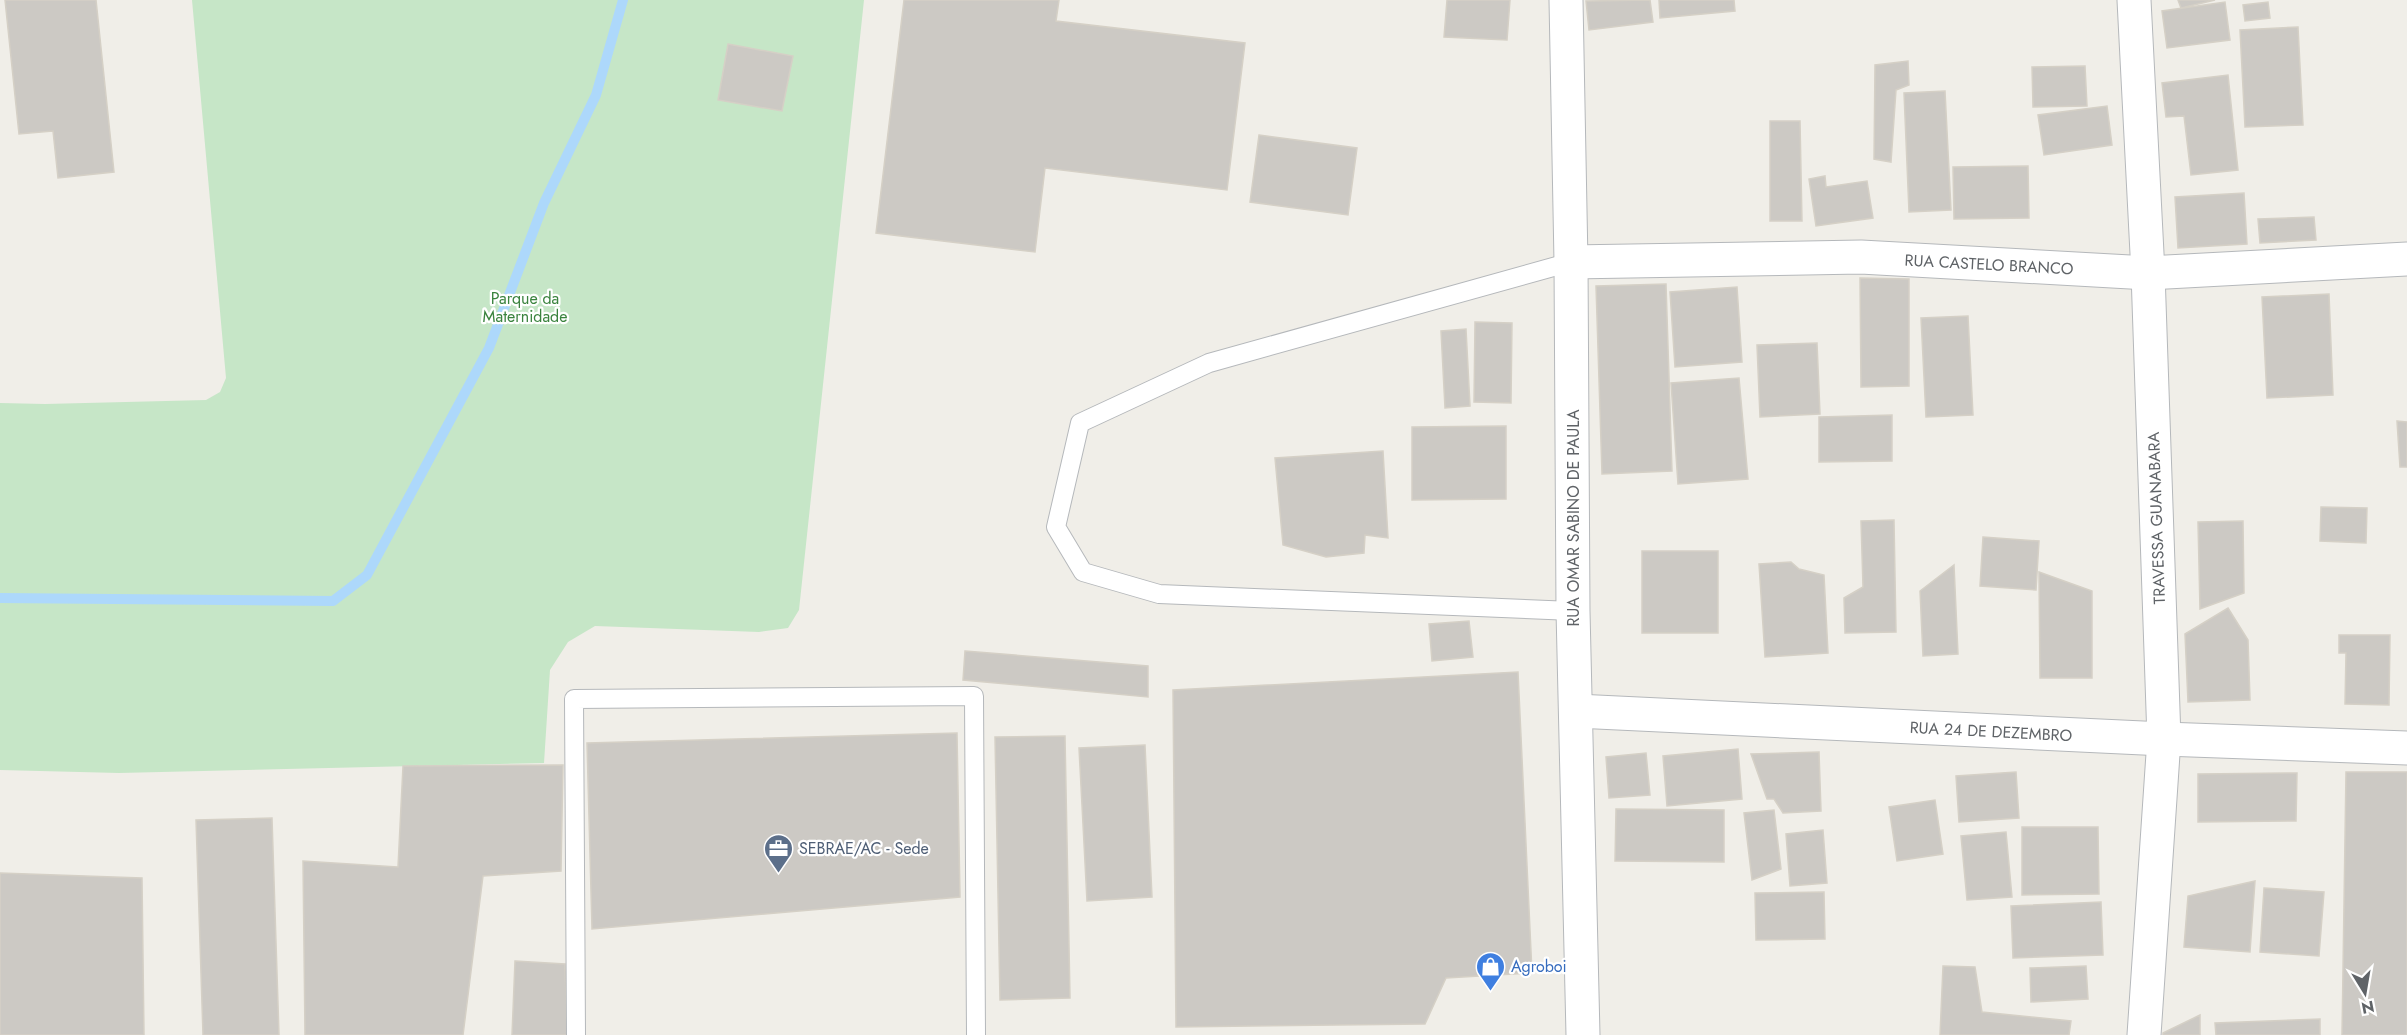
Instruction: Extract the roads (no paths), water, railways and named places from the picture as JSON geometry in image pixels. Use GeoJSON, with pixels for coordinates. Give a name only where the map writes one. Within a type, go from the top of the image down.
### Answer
{"type":"FeatureCollection","features":[{"type":"Feature","properties":{"kind":"street","name":"RUA OMAR SABINO DE PAULA"},"geometry":{"type":"LineString","coordinates":[[1566,0],[1572,262],[1573,611],[1583,1035]]}},
{"type":"Feature","properties":{"kind":"street","name":"TRAVESSA GUANABARA"},"geometry":{"type":"LineString","coordinates":[[2134,0],[2148,273],[2164,739],[2144,1035]]}},
{"type":"Feature","properties":{"kind":"street","name":"RUA CASTELO BRANCO"},"geometry":{"type":"LineString","coordinates":[[1572,262],[1861,256],[2148,273],[2407,259]]}},
{"type":"Feature","properties":{"kind":"street","name":"RUA 24 DE DEZEMBRO"},"geometry":{"type":"LineString","coordinates":[[1576,711],[2164,739],[2407,748]]}},
{"type":"Feature","properties":{"kind":"lane"},"geometry":{"type":"LineString","coordinates":[[1572,262],[1209,363],[1080,423],[1056,527],[1083,572],[1159,594],[1573,611]]}},
{"type":"Feature","properties":{"kind":"lane"},"geometry":{"type":"LineString","coordinates":[[576,1035],[574,699],[974,696],[976,1035]]}},
{"type":"Feature","properties":{"kind":"waterway"},"geometry":{"type":"LineString","coordinates":[[0,598],[333,601],[367,575],[489,348],[544,203],[596,95],[623,0]]}},
{"type":"Feature","properties":{"kind":"place","name":"SEBRAE/AC - Sede"},"geometry":{"type":"Point","coordinates":[778,874]}},
{"type":"Feature","properties":{"kind":"place","name":"Agroboi"},"geometry":{"type":"Point","coordinates":[1490,992]}},
{"type":"Feature","properties":{"kind":"park label","name":"Parque da Maternidade"},"geometry":{"type":"Point","coordinates":[525,307]}}]}
